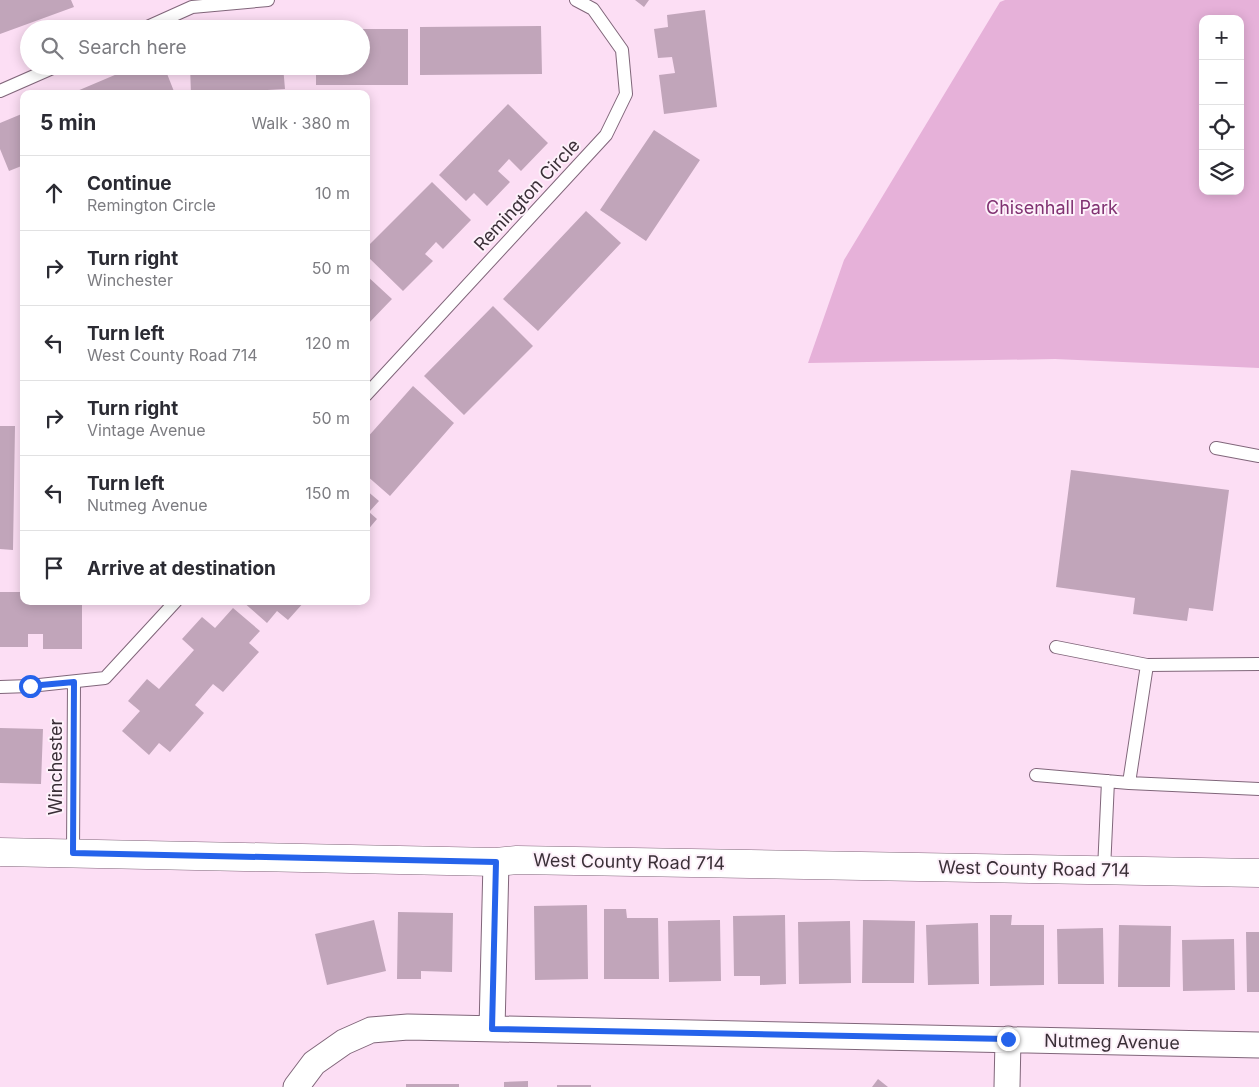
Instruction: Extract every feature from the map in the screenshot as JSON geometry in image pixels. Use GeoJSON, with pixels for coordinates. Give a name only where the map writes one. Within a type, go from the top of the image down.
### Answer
{"type":"FeatureCollection","features":[{"type":"Feature","properties":{"kind":"street","name":"West County Road 714"},"geometry":{"type":"LineString","coordinates":[[0,852],[496,862],[1259,873]]}},
{"type":"Feature","properties":{"kind":"street"},"geometry":{"type":"LineString","coordinates":[[492,1029],[496,862]]}},
{"type":"Feature","properties":{"kind":"street","name":"Nutmeg Avenue"},"geometry":{"type":"LineString","coordinates":[[296,1087],[314,1063],[344,1042],[371,1030],[408,1027],[1259,1045]]}},
{"type":"Feature","properties":{"kind":"street"},"geometry":{"type":"LineString","coordinates":[[1007,1087],[1008,1039]]}},
{"type":"Feature","properties":{"kind":"lane"},"geometry":{"type":"LineString","coordinates":[[163,20],[192,7],[268,0]]}},
{"type":"Feature","properties":{"kind":"lane","name":"Remington Circle"},"geometry":{"type":"LineString","coordinates":[[370,391],[606,135],[626,94],[622,50],[594,9],[576,0]]}},
{"type":"Feature","properties":{"kind":"lane"},"geometry":{"type":"LineString","coordinates":[[0,91],[36,75]]}},
{"type":"Feature","properties":{"kind":"lane"},"geometry":{"type":"LineString","coordinates":[[1216,448],[1259,456]]}},
{"type":"Feature","properties":{"kind":"lane"},"geometry":{"type":"LineString","coordinates":[[0,687],[30,686],[105,678],[172,605]]}},
{"type":"Feature","properties":{"kind":"lane"},"geometry":{"type":"LineString","coordinates":[[1056,647],[1147,665],[1259,664]]}},
{"type":"Feature","properties":{"kind":"lane"},"geometry":{"type":"LineString","coordinates":[[1129,783],[1147,665]]}},
{"type":"Feature","properties":{"kind":"lane","name":"Winchester"},"geometry":{"type":"LineString","coordinates":[[73,853],[74,682]]}},
{"type":"Feature","properties":{"kind":"lane"},"geometry":{"type":"LineString","coordinates":[[1036,775],[1129,783],[1259,789]]}},
{"type":"Feature","properties":{"kind":"lane"},"geometry":{"type":"LineString","coordinates":[[1104,870],[1108,781]]}},
{"type":"Feature","properties":{"kind":"green space","name":"Chisenhall Park"},"geometry":{"type":"Polygon","coordinates":[[[1005,0],[1259,0],[1259,368],[1055,359],[808,363],[844,260],[1000,2],[1005,0]]]}},
{"type":"Feature","properties":{"kind":"building"},"geometry":{"type":"Polygon","coordinates":[[[0,0],[71,0],[74,7],[38,20],[20,20],[20,27],[0,34],[0,0]]]}},
{"type":"Feature","properties":{"kind":"building"},"geometry":{"type":"Polygon","coordinates":[[[635,0],[649,0],[644,7],[635,0]]]}},
{"type":"Feature","properties":{"kind":"building"},"geometry":{"type":"Polygon","coordinates":[[[705,10],[717,107],[664,114],[659,75],[675,73],[672,57],[658,58],[654,29],[668,27],[667,15],[705,10]]]}},
{"type":"Feature","properties":{"kind":"building"},"geometry":{"type":"Polygon","coordinates":[[[541,26],[542,74],[420,75],[420,27],[541,26]]]}},
{"type":"Feature","properties":{"kind":"building"},"geometry":{"type":"Polygon","coordinates":[[[370,29],[408,29],[408,85],[316,85],[316,75],[370,75],[370,29]]]}},
{"type":"Feature","properties":{"kind":"building"},"geometry":{"type":"Polygon","coordinates":[[[115,75],[168,75],[173,90],[79,90],[115,75]]]}},
{"type":"Feature","properties":{"kind":"building"},"geometry":{"type":"Polygon","coordinates":[[[190,75],[284,75],[285,89],[266,90],[191,90],[190,75]]]}},
{"type":"Feature","properties":{"kind":"building"},"geometry":{"type":"Polygon","coordinates":[[[508,104],[548,143],[521,171],[509,159],[498,171],[510,182],[487,206],[474,193],[466,201],[439,175],[508,104]]]}},
{"type":"Feature","properties":{"kind":"building"},"geometry":{"type":"Polygon","coordinates":[[[20,115],[20,167],[9,171],[0,149],[0,123],[20,115]]]}},
{"type":"Feature","properties":{"kind":"building"},"geometry":{"type":"Polygon","coordinates":[[[654,130],[700,160],[646,241],[600,210],[654,130]]]}},
{"type":"Feature","properties":{"kind":"building"},"geometry":{"type":"Polygon","coordinates":[[[432,182],[471,220],[443,249],[436,242],[425,254],[433,261],[403,291],[370,259],[370,244],[432,182]]]}},
{"type":"Feature","properties":{"kind":"building"},"geometry":{"type":"Polygon","coordinates":[[[586,211],[621,243],[538,331],[503,299],[586,211]]]}},
{"type":"Feature","properties":{"kind":"building"},"geometry":{"type":"Polygon","coordinates":[[[370,279],[392,299],[370,322],[370,279]]]}},
{"type":"Feature","properties":{"kind":"building"},"geometry":{"type":"Polygon","coordinates":[[[493,306],[533,346],[464,415],[424,376],[493,306]]]}},
{"type":"Feature","properties":{"kind":"building"},"geometry":{"type":"Polygon","coordinates":[[[413,386],[454,423],[390,496],[370,478],[370,434],[413,386]]]}},
{"type":"Feature","properties":{"kind":"building"},"geometry":{"type":"Polygon","coordinates":[[[0,426],[15,426],[13,550],[0,549],[0,426]]]}},
{"type":"Feature","properties":{"kind":"building"},"geometry":{"type":"Polygon","coordinates":[[[1071,470],[1229,490],[1213,611],[1189,608],[1187,621],[1133,614],[1135,598],[1056,587],[1071,470]]]}},
{"type":"Feature","properties":{"kind":"building"},"geometry":{"type":"Polygon","coordinates":[[[370,493],[379,501],[370,511],[370,493]]]}},
{"type":"Feature","properties":{"kind":"building"},"geometry":{"type":"Polygon","coordinates":[[[370,513],[377,519],[370,527],[370,513]]]}},
{"type":"Feature","properties":{"kind":"building"},"geometry":{"type":"Polygon","coordinates":[[[0,592],[20,592],[20,605],[82,605],[82,649],[43,649],[43,634],[28,634],[28,647],[0,647],[0,592]]]}},
{"type":"Feature","properties":{"kind":"building"},"geometry":{"type":"Polygon","coordinates":[[[247,605],[301,605],[288,620],[277,611],[267,623],[247,605]]]}},
{"type":"Feature","properties":{"kind":"building"},"geometry":{"type":"Polygon","coordinates":[[[233,608],[260,631],[249,643],[259,652],[223,692],[213,684],[195,705],[204,713],[170,752],[159,743],[149,755],[122,731],[140,711],[128,701],[147,679],[159,689],[194,650],[182,639],[202,617],[215,628],[233,608]]]}},
{"type":"Feature","properties":{"kind":"building"},"geometry":{"type":"Polygon","coordinates":[[[0,728],[43,729],[41,784],[0,783],[0,728]]]}},
{"type":"Feature","properties":{"kind":"building"},"geometry":{"type":"Polygon","coordinates":[[[587,905],[588,979],[535,980],[534,906],[587,905]]]}},
{"type":"Feature","properties":{"kind":"building"},"geometry":{"type":"Polygon","coordinates":[[[604,909],[626,909],[627,918],[658,918],[659,979],[604,979],[604,909]]]}},
{"type":"Feature","properties":{"kind":"building"},"geometry":{"type":"Polygon","coordinates":[[[398,912],[453,913],[452,972],[421,971],[421,979],[397,979],[398,912]]]}},
{"type":"Feature","properties":{"kind":"building"},"geometry":{"type":"Polygon","coordinates":[[[785,915],[786,984],[760,985],[760,976],[734,976],[733,916],[785,915]]]}},
{"type":"Feature","properties":{"kind":"building"},"geometry":{"type":"Polygon","coordinates":[[[990,915],[1012,915],[1011,925],[1044,925],[1044,985],[990,986],[990,915]]]}},
{"type":"Feature","properties":{"kind":"building"},"geometry":{"type":"Polygon","coordinates":[[[374,920],[386,971],[327,985],[315,934],[374,920]]]}},
{"type":"Feature","properties":{"kind":"building"},"geometry":{"type":"Polygon","coordinates":[[[720,920],[721,981],[669,982],[668,921],[720,920]]]}},
{"type":"Feature","properties":{"kind":"building"},"geometry":{"type":"Polygon","coordinates":[[[863,920],[915,921],[914,983],[862,983],[863,920]]]}},
{"type":"Feature","properties":{"kind":"building"},"geometry":{"type":"Polygon","coordinates":[[[850,921],[851,983],[799,984],[798,922],[850,921]]]}},
{"type":"Feature","properties":{"kind":"building"},"geometry":{"type":"Polygon","coordinates":[[[978,923],[979,984],[928,985],[926,925],[978,923]]]}},
{"type":"Feature","properties":{"kind":"building"},"geometry":{"type":"Polygon","coordinates":[[[1119,925],[1171,926],[1170,987],[1118,987],[1119,925]]]}},
{"type":"Feature","properties":{"kind":"building"},"geometry":{"type":"Polygon","coordinates":[[[1103,928],[1104,984],[1058,984],[1057,929],[1103,928]]]}},
{"type":"Feature","properties":{"kind":"building"},"geometry":{"type":"Polygon","coordinates":[[[1246,932],[1259,932],[1259,992],[1247,992],[1246,932]]]}},
{"type":"Feature","properties":{"kind":"building"},"geometry":{"type":"Polygon","coordinates":[[[1234,939],[1235,990],[1183,991],[1182,940],[1234,939]]]}},
{"type":"Feature","properties":{"kind":"building"},"geometry":{"type":"Polygon","coordinates":[[[878,1079],[888,1087],[872,1087],[878,1079]]]}},
{"type":"Feature","properties":{"kind":"building"},"geometry":{"type":"Polygon","coordinates":[[[528,1081],[528,1087],[504,1087],[504,1082],[528,1081]]]}},
{"type":"Feature","properties":{"kind":"building"},"geometry":{"type":"Polygon","coordinates":[[[406,1084],[459,1084],[459,1087],[406,1087],[406,1084]]]}},
{"type":"Feature","properties":{"kind":"building"},"geometry":{"type":"Polygon","coordinates":[[[557,1085],[591,1085],[591,1087],[557,1087],[557,1085]]]}},
{"type":"Feature","properties":{"kind":"route"},"geometry":{"type":"LineString","coordinates":[[30,686],[74,682],[73,853],[496,862],[492,1029],[1008,1039]]}}]}
